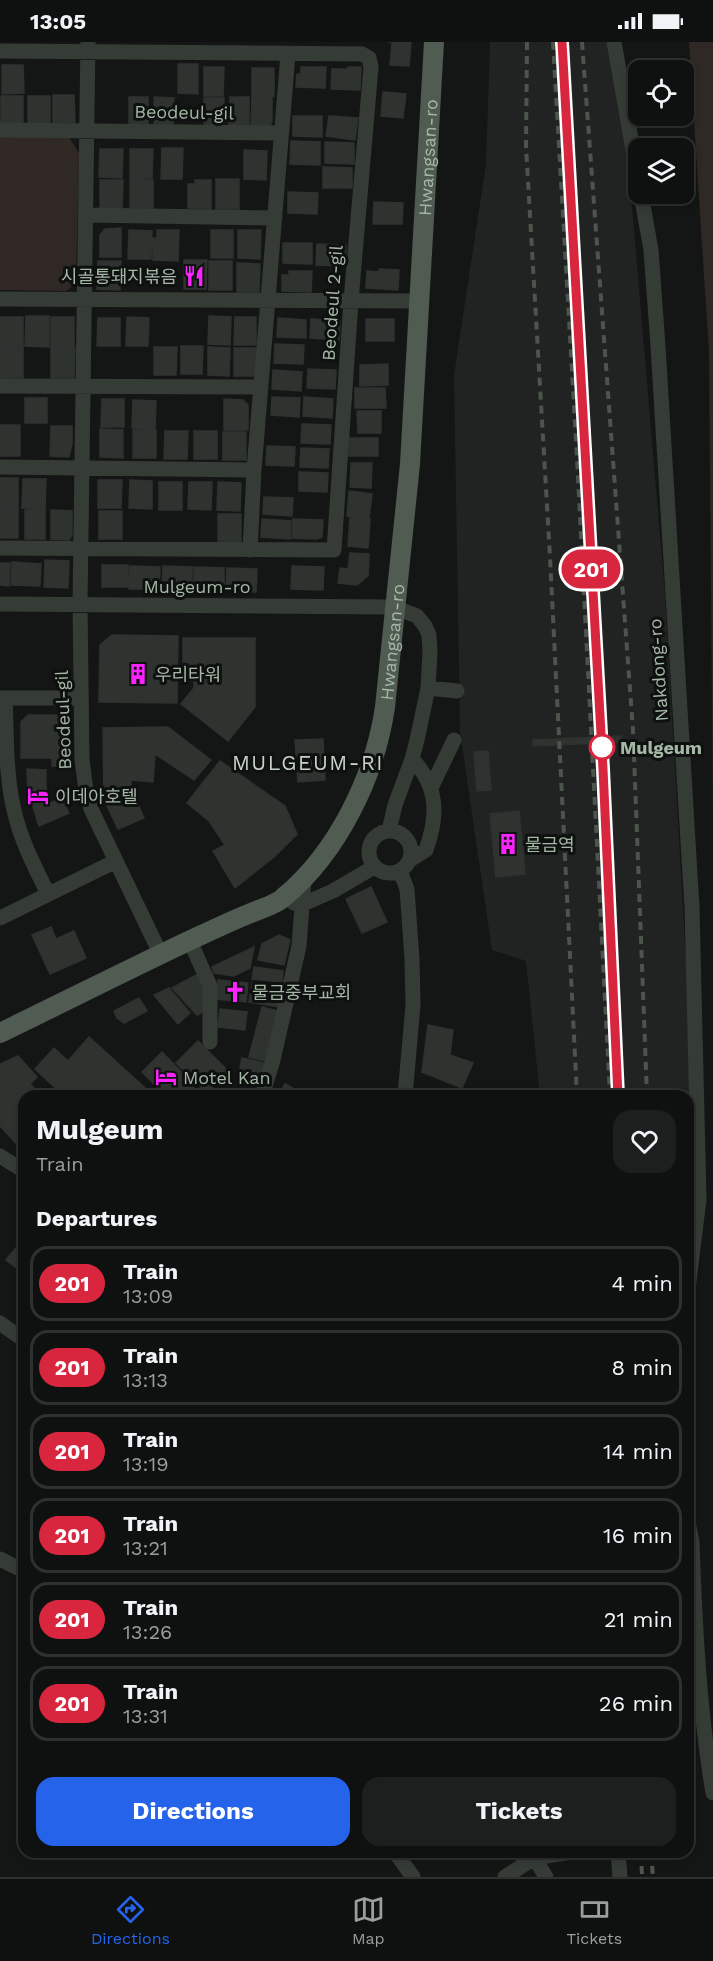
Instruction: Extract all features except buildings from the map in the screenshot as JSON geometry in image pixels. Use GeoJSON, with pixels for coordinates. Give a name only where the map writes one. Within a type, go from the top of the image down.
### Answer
{"type":"FeatureCollection","features":[{"type":"Feature","properties":{"kind":"main road","name":"Hwangsan-ro"},"geometry":{"type":"LineString","coordinates":[[0,1033],[161,954],[282,900],[304,879],[346,819],[368,775],[381,735],[410,464],[434,42]]}},
{"type":"Feature","properties":{"kind":"street"},"geometry":{"type":"LineString","coordinates":[[614,42],[631,138]]}},
{"type":"Feature","properties":{"kind":"street","name":"Beodeul 2-gil"},"geometry":{"type":"LineString","coordinates":[[0,51],[88,47],[288,54],[362,54],[369,58],[371,67],[351,301],[334,550],[0,548]]}},
{"type":"Feature","properties":{"kind":"street","name":"Beodeul-gil"},"geometry":{"type":"LineString","coordinates":[[88,47],[80,604],[80,698],[85,783],[92,809],[161,954]]}},
{"type":"Feature","properties":{"kind":"street"},"geometry":{"type":"LineString","coordinates":[[250,550],[254,470],[288,54]]}},
{"type":"Feature","properties":{"kind":"street","name":"Beodeul-gil"},"geometry":{"type":"LineString","coordinates":[[0,130],[281,133]]}},
{"type":"Feature","properties":{"kind":"street","name":"Nakdong-ro"},"geometry":{"type":"LineString","coordinates":[[643,204],[651,250],[657,335],[692,907],[699,1198],[694,1239]]}},
{"type":"Feature","properties":{"kind":"street"},"geometry":{"type":"LineString","coordinates":[[86,215],[275,218]]}},
{"type":"Feature","properties":{"kind":"street"},"geometry":{"type":"LineString","coordinates":[[0,299],[419,301]]}},
{"type":"Feature","properties":{"kind":"street"},"geometry":{"type":"LineString","coordinates":[[0,386],[261,387]]}},
{"type":"Feature","properties":{"kind":"street"},"geometry":{"type":"LineString","coordinates":[[0,467],[254,470]]}},
{"type":"Feature","properties":{"kind":"street","name":"Mulgeum-ro"},"geometry":{"type":"LineString","coordinates":[[0,604],[394,607]]}},
{"type":"Feature","properties":{"kind":"street"},"geometry":{"type":"LineString","coordinates":[[389,831],[394,805],[412,759],[428,688],[429,635],[417,616],[394,607]]}},
{"type":"Feature","properties":{"kind":"street"},"geometry":{"type":"LineString","coordinates":[[428,688],[457,691]]}},
{"type":"Feature","properties":{"kind":"street"},"geometry":{"type":"LineString","coordinates":[[48,894],[25,846],[15,817],[9,786],[3,698],[80,698]]}},
{"type":"Feature","properties":{"kind":"street"},"geometry":{"type":"LineString","coordinates":[[432,786],[454,740]]}},
{"type":"Feature","properties":{"kind":"street"},"geometry":{"type":"LineString","coordinates":[[406,1090],[413,1005],[405,865],[411,846],[408,840],[396,831],[383,832],[372,840],[368,854],[374,867],[387,873],[405,865],[426,850],[432,834],[434,810],[432,786],[424,771],[412,759]]}},
{"type":"Feature","properties":{"kind":"street"},"geometry":{"type":"LineString","coordinates":[[0,918],[116,861]]}},
{"type":"Feature","properties":{"kind":"street"},"geometry":{"type":"LineString","coordinates":[[282,900],[302,905],[333,891],[374,867]]}},
{"type":"Feature","properties":{"kind":"street"},"geometry":{"type":"LineString","coordinates":[[264,1090],[299,946],[304,879]]}},
{"type":"Feature","properties":{"kind":"street"},"geometry":{"type":"LineString","coordinates":[[190,941],[210,986],[210,1042]]}},
{"type":"Feature","properties":{"kind":"street"},"geometry":{"type":"LineString","coordinates":[[0,1156],[18,1167]]}},
{"type":"Feature","properties":{"kind":"street"},"geometry":{"type":"LineString","coordinates":[[0,1323],[18,1336]]}},
{"type":"Feature","properties":{"kind":"street"},"geometry":{"type":"LineString","coordinates":[[0,1559],[18,1568]]}},
{"type":"Feature","properties":{"kind":"street"},"geometry":{"type":"LineString","coordinates":[[694,1594],[697,1672],[713,1793]]}},
{"type":"Feature","properties":{"kind":"street"},"geometry":{"type":"LineString","coordinates":[[399,1858],[413,1877]]}},
{"type":"Feature","properties":{"kind":"street"},"geometry":{"type":"LineString","coordinates":[[505,1877],[528,1858]]}},
{"type":"Feature","properties":{"kind":"street"},"geometry":{"type":"LineString","coordinates":[[534,1858],[546,1877]]}},
{"type":"Feature","properties":{"kind":"street"},"geometry":{"type":"LineString","coordinates":[[618,1858],[620,1877]]}},
{"type":"Feature","properties":{"kind":"shaded area"},"geometry":{"type":"Polygon","coordinates":[[[490,42],[618,42],[628,159],[628,204],[632,204],[665,594],[693,1090],[539,1090],[526,961],[492,950],[460,732],[454,375],[486,164],[490,42]]]}},
{"type":"Feature","properties":{"kind":"shaded area"},"geometry":{"type":"Polygon","coordinates":[[[689,42],[713,42],[713,822],[709,353],[694,120],[694,60],[690,60],[689,42]]]}},
{"type":"Feature","properties":{"kind":"shaded area"},"geometry":{"type":"Polygon","coordinates":[[[0,137],[69,137],[79,153],[76,284],[66,291],[0,290],[0,137]]]}},
{"type":"Feature","properties":{"kind":"shaded area"},"geometry":{"type":"Polygon","coordinates":[[[694,1101],[698,1171],[694,1195],[694,1101]]]}},
{"type":"Feature","properties":{"kind":"railway"},"geometry":{"type":"LineString","coordinates":[[527,42],[526,147],[550,557],[577,1090]]}},
{"type":"Feature","properties":{"kind":"railway"},"geometry":{"type":"LineString","coordinates":[[553,42],[610,1090]]}},
{"type":"Feature","properties":{"kind":"railway"},"geometry":{"type":"LineString","coordinates":[[582,42],[633,730],[647,1090]]}},
{"type":"Feature","properties":{"kind":"railway"},"geometry":{"type":"LineString","coordinates":[[597,665],[611,953]]}},
{"type":"Feature","properties":{"kind":"railway"},"geometry":{"type":"LineString","coordinates":[[641,1858],[642,1877]]}},
{"type":"Feature","properties":{"kind":"railway"},"geometry":{"type":"LineString","coordinates":[[651,1858],[653,1877]]}},
{"type":"Feature","properties":{"kind":"train","name":"201"},"geometry":{"type":"LineString","coordinates":[[562,42],[603,769],[618,1090]]}},
{"type":"Feature","properties":{"kind":"place","name":"시골통돼지볶음"},"geometry":{"type":"Point","coordinates":[194,276]}},
{"type":"Feature","properties":{"kind":"place","name":"우리타워"},"geometry":{"type":"Point","coordinates":[138,674]}},
{"type":"Feature","properties":{"kind":"place","name":"Mulgeum"},"geometry":{"type":"Point","coordinates":[602,747]}},
{"type":"Feature","properties":{"kind":"place","name":"이데아호텔"},"geometry":{"type":"Point","coordinates":[38,796]}},
{"type":"Feature","properties":{"kind":"place","name":"물금역"},"geometry":{"type":"Point","coordinates":[508,844]}},
{"type":"Feature","properties":{"kind":"place","name":"물금중부교회"},"geometry":{"type":"Point","coordinates":[235,992]}},
{"type":"Feature","properties":{"kind":"place","name":"Motel Kan"},"geometry":{"type":"Point","coordinates":[166,1077]}},
{"type":"Feature","properties":{"kind":"district","name":"MULGEUM-RI"},"geometry":{"type":"Point","coordinates":[308,762]}}]}
